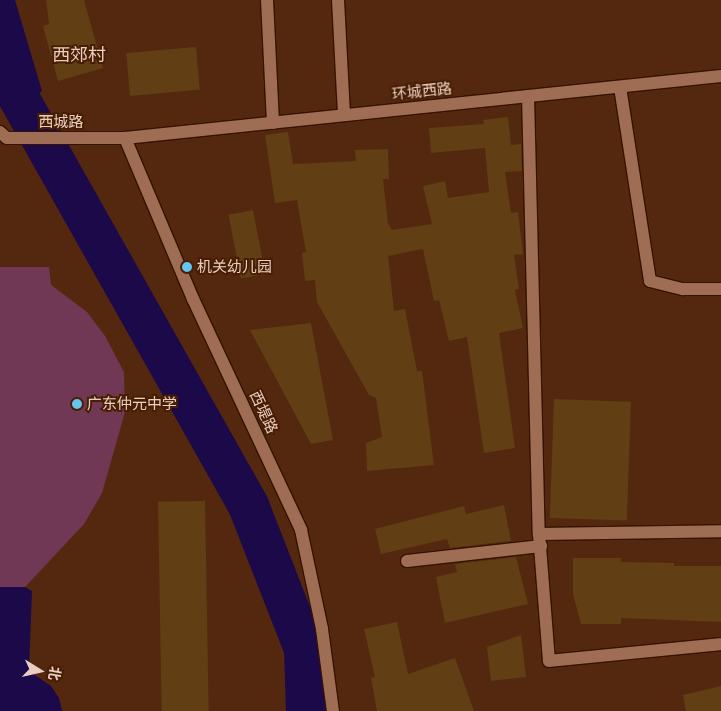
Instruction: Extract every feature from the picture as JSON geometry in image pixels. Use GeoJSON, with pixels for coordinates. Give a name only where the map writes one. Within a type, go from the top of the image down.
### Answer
{"type":"FeatureCollection","features":[{"type":"Feature","properties":{"kind":"street"},"geometry":{"type":"LineString","coordinates":[[267,0],[273,122]]}},
{"type":"Feature","properties":{"kind":"street"},"geometry":{"type":"LineString","coordinates":[[338,0],[344,115]]}},
{"type":"Feature","properties":{"kind":"street","name":"环城西路"},"geometry":{"type":"LineString","coordinates":[[125,138],[721,76]]}},
{"type":"Feature","properties":{"kind":"street"},"geometry":{"type":"LineString","coordinates":[[620,87],[650,281],[683,289],[721,289]]}},
{"type":"Feature","properties":{"kind":"street"},"geometry":{"type":"LineString","coordinates":[[528,96],[540,540],[549,661],[721,644]]}},
{"type":"Feature","properties":{"kind":"street","name":"西城路"},"geometry":{"type":"LineString","coordinates":[[4,135],[125,138]]}},
{"type":"Feature","properties":{"kind":"street","name":"西堤路"},"geometry":{"type":"LineString","coordinates":[[125,138],[193,300],[302,530],[322,629],[333,711]]}},
{"type":"Feature","properties":{"kind":"street"},"geometry":{"type":"LineString","coordinates":[[407,561],[540,540],[721,530]]}},
{"type":"Feature","properties":{"kind":"shaded area"},"geometry":{"type":"Polygon","coordinates":[[[0,0],[15,0],[42,91],[9,115],[0,104],[0,0]]]}},
{"type":"Feature","properties":{"kind":"shaded area"},"geometry":{"type":"Polygon","coordinates":[[[0,267],[49,267],[51,285],[87,312],[105,336],[124,372],[125,412],[102,493],[84,524],[25,587],[0,587],[0,267]]]}},
{"type":"Feature","properties":{"kind":"shaded area"},"geometry":{"type":"Polygon","coordinates":[[[0,587],[25,587],[32,591],[29,671],[51,686],[59,698],[62,711],[0,711],[0,587]]]}},
{"type":"Feature","properties":{"kind":"building"},"geometry":{"type":"Polygon","coordinates":[[[46,0],[84,0],[103,68],[58,81],[43,26],[49,24],[46,0]]]}},
{"type":"Feature","properties":{"kind":"building"},"geometry":{"type":"Polygon","coordinates":[[[196,47],[200,90],[130,96],[126,53],[196,47]]]}},
{"type":"Feature","properties":{"kind":"building"},"geometry":{"type":"Polygon","coordinates":[[[508,117],[511,145],[521,144],[522,171],[505,172],[511,213],[518,212],[523,254],[514,255],[519,289],[515,290],[523,328],[499,333],[515,448],[484,453],[467,337],[449,341],[439,300],[434,301],[423,249],[388,256],[394,311],[405,309],[417,371],[422,371],[434,465],[367,471],[366,443],[382,437],[376,398],[369,395],[317,302],[315,280],[305,281],[302,253],[306,252],[297,200],[275,203],[265,135],[288,132],[293,164],[356,161],[355,150],[388,149],[389,179],[383,179],[388,223],[392,230],[432,224],[423,186],[445,181],[448,198],[489,192],[485,148],[431,153],[429,128],[484,124],[483,120],[508,117]]]}},
{"type":"Feature","properties":{"kind":"building"},"geometry":{"type":"Polygon","coordinates":[[[253,210],[265,274],[241,279],[228,215],[253,210]]]}},
{"type":"Feature","properties":{"kind":"building"},"geometry":{"type":"Polygon","coordinates":[[[311,323],[333,440],[311,444],[250,330],[311,323]]]}},
{"type":"Feature","properties":{"kind":"building"},"geometry":{"type":"Polygon","coordinates":[[[554,399],[631,402],[627,521],[550,518],[554,399]]]}},
{"type":"Feature","properties":{"kind":"building"},"geometry":{"type":"Polygon","coordinates":[[[205,501],[209,711],[162,711],[158,502],[205,501]]]}},
{"type":"Feature","properties":{"kind":"building"},"geometry":{"type":"Polygon","coordinates":[[[504,505],[511,541],[450,548],[447,539],[381,554],[375,529],[464,506],[466,514],[504,505]]]}},
{"type":"Feature","properties":{"kind":"building"},"geometry":{"type":"Polygon","coordinates":[[[516,557],[528,604],[445,623],[436,577],[457,572],[455,564],[516,557]]]}},
{"type":"Feature","properties":{"kind":"building"},"geometry":{"type":"Polygon","coordinates":[[[573,558],[621,558],[621,562],[674,563],[674,566],[721,566],[721,622],[621,618],[621,624],[581,624],[573,594],[573,558]]]}},
{"type":"Feature","properties":{"kind":"building"},"geometry":{"type":"Polygon","coordinates":[[[397,622],[408,674],[455,658],[474,711],[377,711],[371,678],[375,677],[364,629],[397,622]]]}},
{"type":"Feature","properties":{"kind":"building"},"geometry":{"type":"Polygon","coordinates":[[[521,635],[526,677],[491,681],[487,647],[521,635]]]}},
{"type":"Feature","properties":{"kind":"building"},"geometry":{"type":"Polygon","coordinates":[[[721,686],[721,711],[686,711],[683,695],[721,686]]]}},
{"type":"Feature","properties":{"kind":"waterway"},"geometry":{"type":"LineString","coordinates":[[0,65],[248,505],[304,649],[306,711]]}},
{"type":"Feature","properties":{"kind":"place","name":"机关幼儿园"},"geometry":{"type":"Point","coordinates":[187,267]}},
{"type":"Feature","properties":{"kind":"place","name":"广东仲元中学"},"geometry":{"type":"Point","coordinates":[77,404]}},
{"type":"Feature","properties":{"kind":"district","name":"西郊村"},"geometry":{"type":"Point","coordinates":[79,55]}}]}
